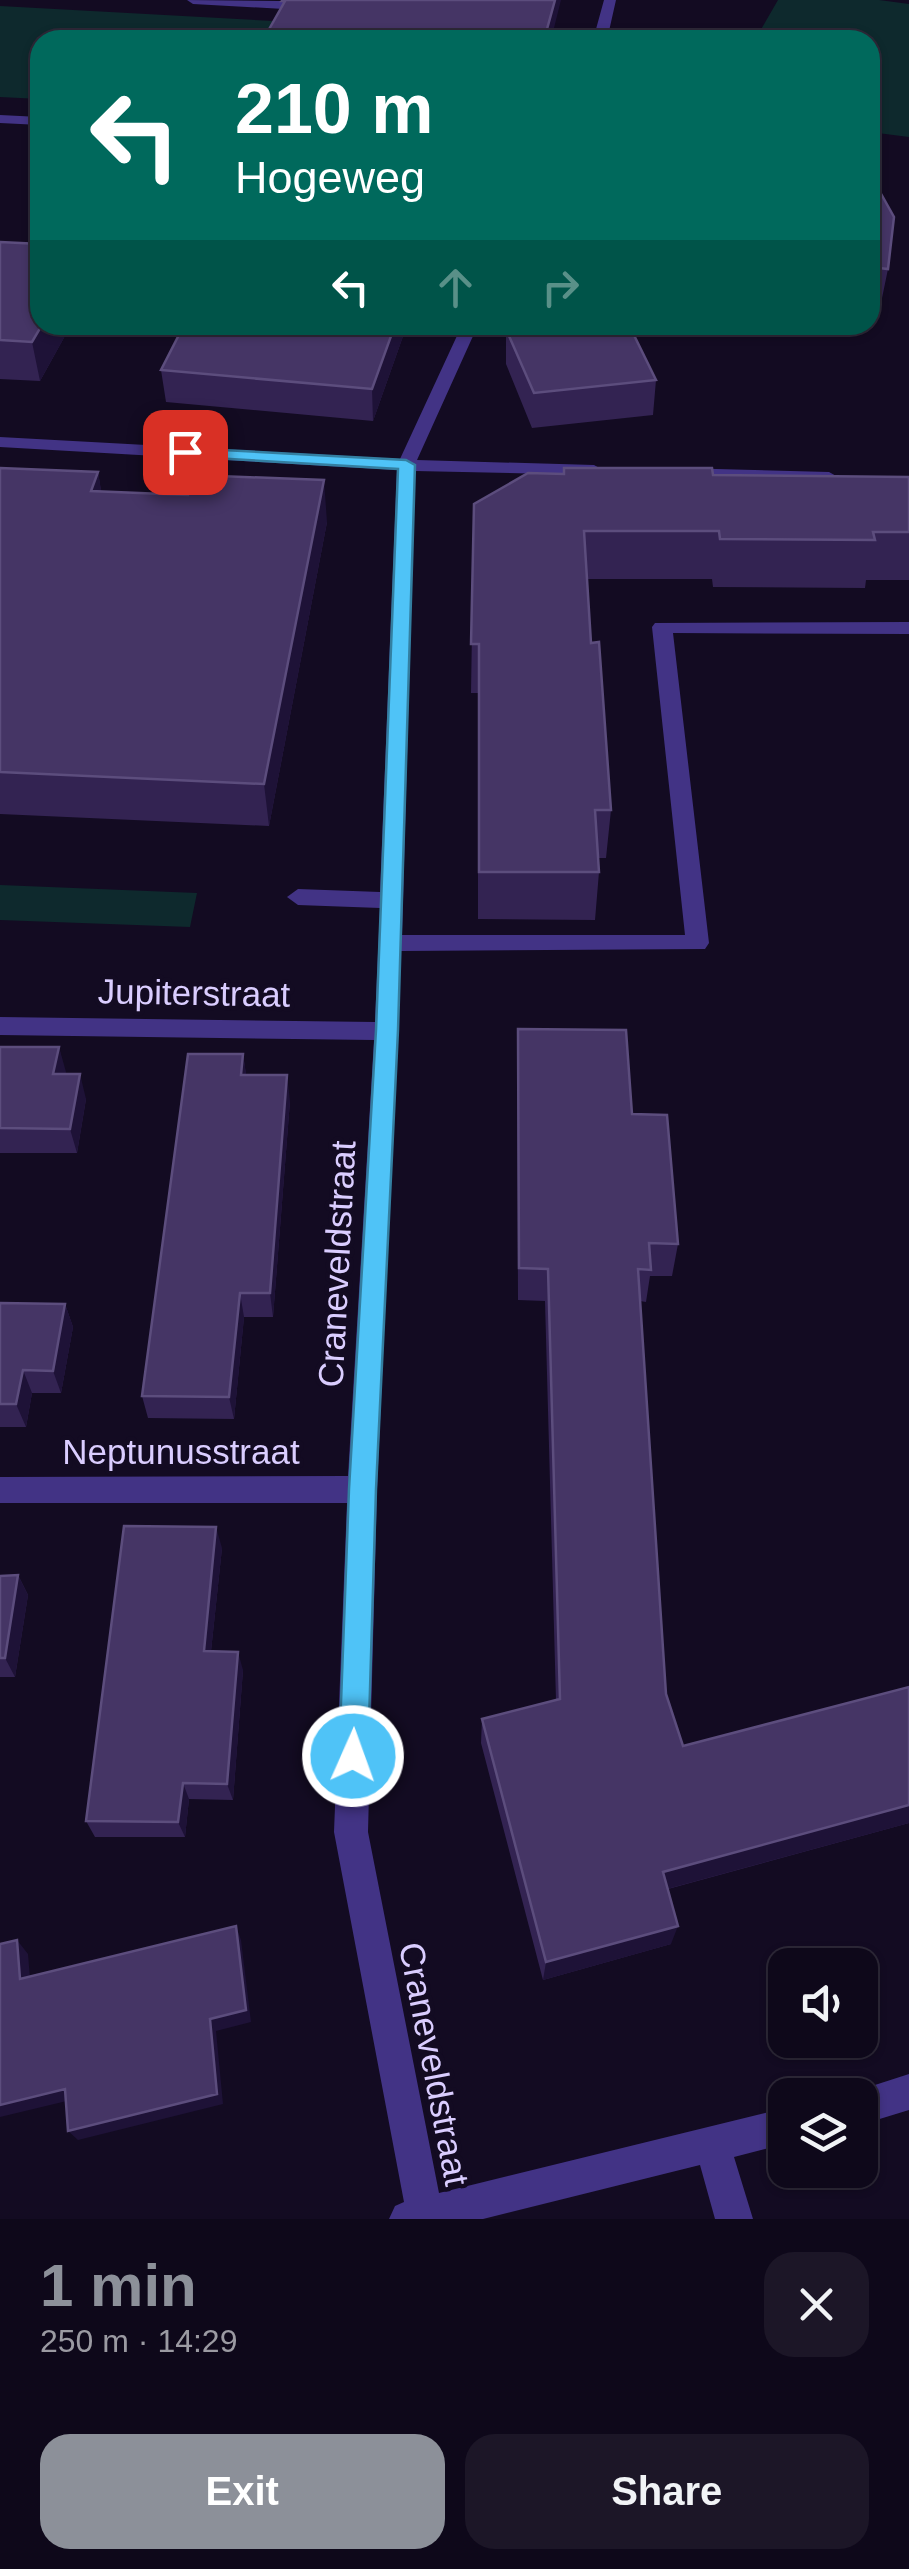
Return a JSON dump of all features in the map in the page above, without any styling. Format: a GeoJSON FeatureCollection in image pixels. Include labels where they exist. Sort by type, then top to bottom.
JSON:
{"type":"FeatureCollection","features":[{"type":"Feature","properties":{"kind":"street"},"geometry":{"type":"LineString","coordinates":[[193,0],[284,5],[286,0]]}},
{"type":"Feature","properties":{"kind":"street"},"geometry":{"type":"LineString","coordinates":[[602,30],[610,0]]}},
{"type":"Feature","properties":{"kind":"street"},"geometry":{"type":"LineString","coordinates":[[0,118],[30,120]]}},
{"type":"Feature","properties":{"kind":"street","name":"Craneveldstraat"},"geometry":{"type":"LineString","coordinates":[[416,2217],[351,1832],[362,1489],[387,1030],[406,465],[465,335]]}},
{"type":"Feature","properties":{"kind":"street"},"geometry":{"type":"LineString","coordinates":[[0,442],[406,465],[619,471]]}},
{"type":"Feature","properties":{"kind":"street"},"geometry":{"type":"LineString","coordinates":[[658,472],[851,478]]}},
{"type":"Feature","properties":{"kind":"street"},"geometry":{"type":"LineString","coordinates":[[389,943],[697,943],[662,628],[909,628]]}},
{"type":"Feature","properties":{"kind":"street"},"geometry":{"type":"LineString","coordinates":[[298,898],[392,900]]}},
{"type":"Feature","properties":{"kind":"street","name":"Jupiterstraat"},"geometry":{"type":"LineString","coordinates":[[0,1026],[387,1030]]}},
{"type":"Feature","properties":{"kind":"street","name":"Neptunusstraat"},"geometry":{"type":"LineString","coordinates":[[0,1490],[362,1489]]}},
{"type":"Feature","properties":{"kind":"street"},"geometry":{"type":"LineString","coordinates":[[878,2101],[909,2092]]}},
{"type":"Feature","properties":{"kind":"street"},"geometry":{"type":"LineString","coordinates":[[416,2217],[768,2130]]}},
{"type":"Feature","properties":{"kind":"street"},"geometry":{"type":"LineString","coordinates":[[712,2144],[734,2219]]}},
{"type":"Feature","properties":{"kind":"green space"},"geometry":{"type":"Polygon","coordinates":[[[778,0],[879,0],[909,4],[909,137],[880,133],[880,30],[761,30],[778,0]]]}},
{"type":"Feature","properties":{"kind":"green space"},"geometry":{"type":"Polygon","coordinates":[[[0,6],[273,21],[268,30],[30,30],[30,98],[0,97],[0,6]]]}},
{"type":"Feature","properties":{"kind":"green space"},"geometry":{"type":"Polygon","coordinates":[[[0,885],[197,893],[190,927],[0,920],[0,885]]]}},
{"type":"Feature","properties":{"kind":"building"},"geometry":{"type":"Polygon","coordinates":[[[555,0],[547,30],[269,30],[282,1],[555,0]]]}},
{"type":"Feature","properties":{"kind":"building"},"geometry":{"type":"Polygon","coordinates":[[[880,192],[894,217],[888,269],[880,268],[880,192]]]}},
{"type":"Feature","properties":{"kind":"building"},"geometry":{"type":"Polygon","coordinates":[[[0,242],[30,244],[30,335],[36,335],[32,342],[0,340],[0,242]]]}},
{"type":"Feature","properties":{"kind":"building"},"geometry":{"type":"Polygon","coordinates":[[[179,335],[391,335],[372,389],[161,370],[179,335]]]}},
{"type":"Feature","properties":{"kind":"building"},"geometry":{"type":"Polygon","coordinates":[[[509,335],[634,335],[656,380],[534,393],[509,335]]]}},
{"type":"Feature","properties":{"kind":"building"},"geometry":{"type":"Polygon","coordinates":[[[0,468],[98,472],[91,491],[188,495],[194,475],[324,480],[264,784],[0,772],[0,468]]]}},
{"type":"Feature","properties":{"kind":"building"},"geometry":{"type":"Polygon","coordinates":[[[564,468],[712,468],[713,475],[909,477],[909,532],[873,532],[875,540],[720,539],[719,531],[584,531],[591,643],[599,642],[611,810],[595,810],[599,872],[479,872],[479,644],[471,644],[474,504],[528,473],[564,474],[564,468]]]}},
{"type":"Feature","properties":{"kind":"building"},"geometry":{"type":"Polygon","coordinates":[[[518,1029],[626,1030],[632,1114],[667,1115],[678,1244],[649,1243],[651,1270],[638,1269],[666,1694],[683,1746],[909,1687],[909,1805],[663,1872],[678,1926],[546,1962],[482,1719],[560,1699],[548,1269],[519,1268],[518,1029]]]}},
{"type":"Feature","properties":{"kind":"building"},"geometry":{"type":"Polygon","coordinates":[[[0,1047],[59,1047],[53,1074],[80,1074],[70,1129],[0,1128],[0,1047]]]}},
{"type":"Feature","properties":{"kind":"building"},"geometry":{"type":"Polygon","coordinates":[[[188,1054],[243,1054],[241,1075],[287,1075],[270,1293],[240,1293],[229,1397],[142,1396],[188,1054]]]}},
{"type":"Feature","properties":{"kind":"building"},"geometry":{"type":"Polygon","coordinates":[[[0,1303],[65,1304],[53,1371],[23,1370],[16,1404],[0,1404],[0,1303]]]}},
{"type":"Feature","properties":{"kind":"building"},"geometry":{"type":"Polygon","coordinates":[[[124,1526],[216,1527],[204,1651],[238,1652],[227,1784],[183,1783],[178,1822],[86,1821],[124,1526]]]}},
{"type":"Feature","properties":{"kind":"building"},"geometry":{"type":"Polygon","coordinates":[[[18,1575],[5,1658],[0,1658],[0,1576],[18,1575]]]}},
{"type":"Feature","properties":{"kind":"building"},"geometry":{"type":"Polygon","coordinates":[[[236,1926],[246,2010],[210,2019],[217,2094],[68,2131],[65,2089],[0,2105],[0,1944],[17,1940],[20,1979],[236,1926]]]}},
{"type":"Feature","properties":{"kind":"route"},"geometry":{"type":"LineString","coordinates":[[185,452],[406,465],[387,1030],[362,1489],[353,1756]]}}]}
